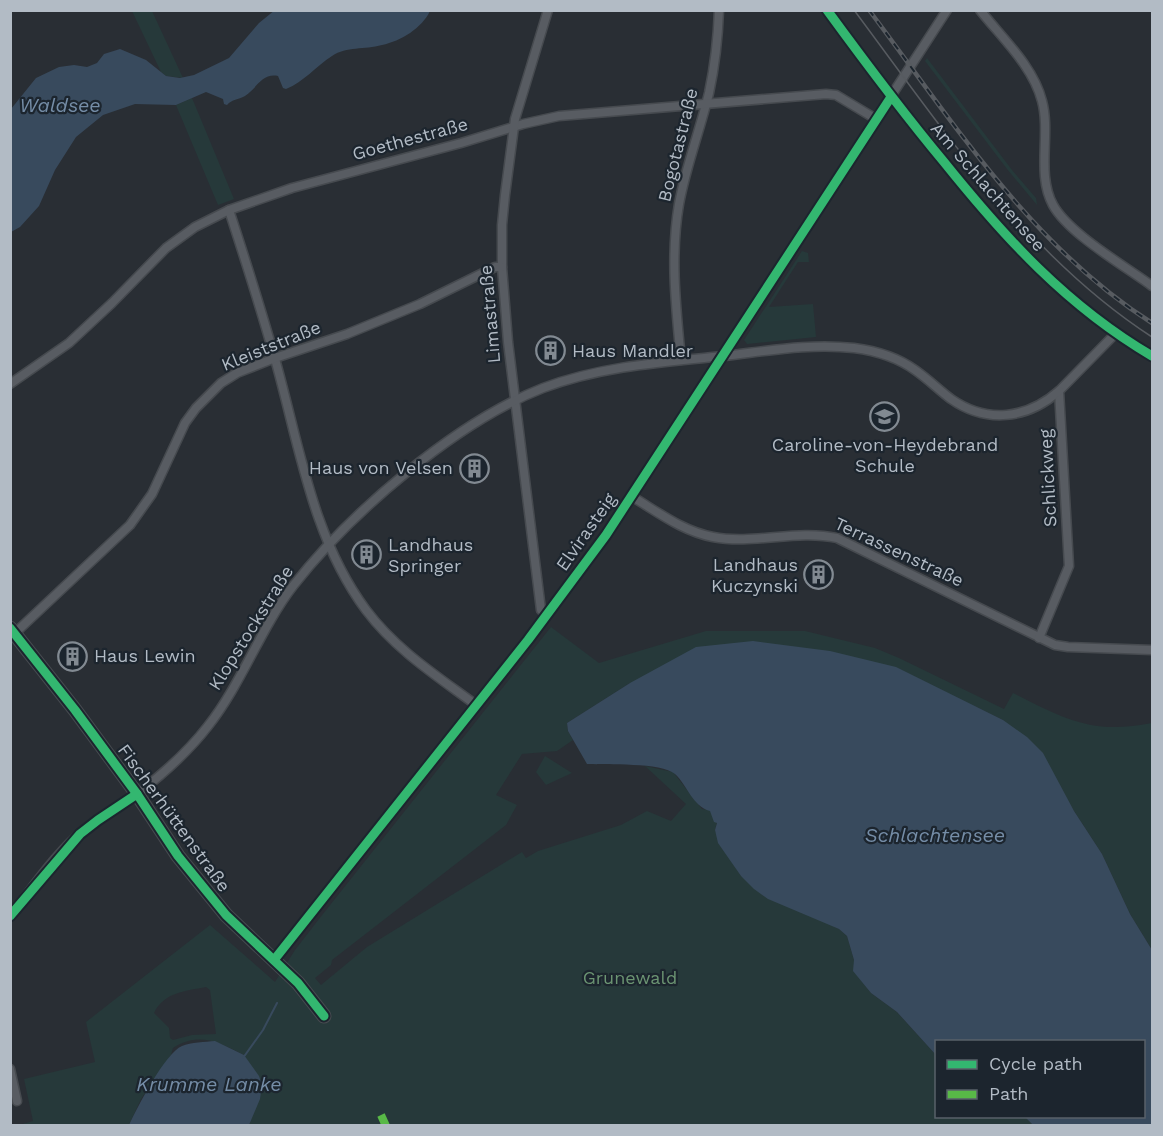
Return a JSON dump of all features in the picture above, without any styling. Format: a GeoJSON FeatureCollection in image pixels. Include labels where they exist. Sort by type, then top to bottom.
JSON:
{"type":"FeatureCollection","features":[{"type":"Feature","properties":{"kind":"street","name":"Limastraße"},"geometry":{"type":"LineString","coordinates":[[547,615],[541,610],[508,342],[502,267],[505,195],[514,127],[524,87],[549,10]]}},
{"type":"Feature","properties":{"kind":"street","name":"Bogotastraße"},"geometry":{"type":"LineString","coordinates":[[681,360],[675,280],[675,236],[684,180],[706,103],[717,49],[718,10]]}},
{"type":"Feature","properties":{"kind":"street","name":"Am Schlachtensee"},"geometry":{"type":"LineString","coordinates":[[827,10],[891,97],[1016,247],[1048,279],[1116,334],[1152,356]]}},
{"type":"Feature","properties":{"kind":"street","name":"Elvirasteig"},"geometry":{"type":"LineString","coordinates":[[274,960],[547,615],[606,535],[947,10]]}},
{"type":"Feature","properties":{"kind":"street"},"geometry":{"type":"LineString","coordinates":[[980,10],[1036,82],[1043,103],[1046,181],[1053,204],[1060,215],[1083,237],[1152,286]]}},
{"type":"Feature","properties":{"kind":"street","name":"Goethestraße"},"geometry":{"type":"LineString","coordinates":[[10,384],[69,343],[166,248],[195,227],[229,210],[292,188],[560,116],[836,94],[876,119]]}},
{"type":"Feature","properties":{"kind":"street"},"geometry":{"type":"LineString","coordinates":[[229,210],[275,358],[300,459],[330,545],[366,610],[388,635],[418,664],[476,705]]}},
{"type":"Feature","properties":{"kind":"street","name":"Kleiststraße"},"geometry":{"type":"LineString","coordinates":[[13,631],[130,525],[152,494],[185,423],[221,383],[275,358],[347,334],[420,304],[495,267],[502,267]]}},
{"type":"Feature","properties":{"kind":"street"},"geometry":{"type":"LineString","coordinates":[[1059,391],[1116,334]]}},
{"type":"Feature","properties":{"kind":"street","name":"Klopstockstraße"},"geometry":{"type":"LineString","coordinates":[[10,916],[80,834],[137,794],[178,759],[208,726],[231,693],[292,587],[330,545],[369,506],[416,465],[465,429],[516,400],[546,387],[623,368],[819,346],[874,351],[895,358],[915,370],[953,400],[971,410],[989,415],[1009,415],[1030,411],[1046,403],[1059,391]]}},
{"type":"Feature","properties":{"kind":"street","name":"Schlickweg"},"geometry":{"type":"LineString","coordinates":[[1039,638],[1069,566],[1059,391]]}},
{"type":"Feature","properties":{"kind":"street","name":"Terrassenstraße"},"geometry":{"type":"LineString","coordinates":[[631,496],[674,523],[715,538],[742,539],[820,534],[837,538],[1039,638],[1064,647],[1152,650]]}},
{"type":"Feature","properties":{"kind":"street","name":"Fischerhüttenstraße"},"geometry":{"type":"LineString","coordinates":[[13,631],[46,670],[137,794],[178,856],[226,915],[298,982],[324,1016]]}},
{"type":"Feature","properties":{"kind":"street"},"geometry":{"type":"LineString","coordinates":[[10,1069],[18,1101]]}},
{"type":"Feature","properties":{"kind":"green space"},"geometry":{"type":"Polygon","coordinates":[[[132,11],[152,11],[183,78],[166,76],[161,72],[132,11]]]}},
{"type":"Feature","properties":{"kind":"green space"},"geometry":{"type":"Polygon","coordinates":[[[927,58],[1036,198],[1037,205],[925,61],[927,58]]]}},
{"type":"Feature","properties":{"kind":"green space"},"geometry":{"type":"Polygon","coordinates":[[[192,98],[234,199],[218,205],[176,105],[192,98]]]}},
{"type":"Feature","properties":{"kind":"green space"},"geometry":{"type":"Polygon","coordinates":[[[802,251],[808,253],[809,262],[798,262],[769,307],[813,304],[816,337],[747,344],[744,340],[802,251]]]}},
{"type":"Feature","properties":{"kind":"green space","name":"Grunewald"},"geometry":{"type":"Polygon","coordinates":[[[551,627],[599,663],[706,631],[805,631],[875,648],[1004,709],[1013,693],[1064,717],[1095,726],[1131,726],[1152,723],[1152,950],[1130,914],[1102,854],[1074,811],[1003,720],[974,706],[630,683],[567,723],[573,740],[557,751],[522,754],[496,795],[517,805],[506,825],[332,960],[331,965],[315,978],[321,985],[367,947],[522,852],[526,858],[538,851],[621,825],[647,811],[671,821],[686,804],[645,766],[673,772],[702,809],[710,810],[717,823],[715,830],[722,848],[741,876],[839,929],[847,936],[854,960],[854,971],[871,993],[897,1012],[935,1054],[935,1118],[1026,1118],[1033,1125],[249,1125],[253,1113],[244,1055],[218,1043],[192,1040],[173,1048],[171,1055],[141,1099],[129,1125],[16,1126],[33,1121],[24,1079],[95,1062],[86,1022],[210,925],[275,982],[295,950],[551,627]],[[206,987],[183,991],[170,997],[158,1006],[154,1013],[169,1028],[170,1038],[173,1040],[192,1035],[216,1034],[210,990],[206,987]]]}},
{"type":"Feature","properties":{"kind":"green space"},"geometry":{"type":"Polygon","coordinates":[[[545,756],[572,773],[546,785],[536,772],[545,756]]]}},
{"type":"Feature","properties":{"kind":"water","name":"Waldsee"},"geometry":{"type":"Polygon","coordinates":[[[275,10],[430,11],[422,23],[403,37],[382,45],[338,53],[286,89],[283,88],[278,76],[272,76],[264,79],[245,96],[227,105],[224,104],[223,99],[206,92],[176,105],[135,104],[103,115],[76,137],[55,170],[39,206],[20,227],[11,232],[11,109],[36,78],[59,67],[74,65],[87,67],[97,63],[104,54],[120,49],[146,60],[166,76],[180,78],[194,75],[229,58],[259,23],[275,10]]]}},
{"type":"Feature","properties":{"kind":"water","name":"Schlachtensee"},"geometry":{"type":"Polygon","coordinates":[[[753,641],[830,651],[896,667],[1003,720],[1027,737],[1043,753],[1074,811],[1102,854],[1130,914],[1152,950],[1152,1125],[1033,1125],[1026,1118],[1145,1118],[1145,1040],[935,1040],[935,1054],[897,1012],[871,993],[853,971],[854,960],[847,936],[839,929],[768,899],[741,876],[718,843],[715,830],[717,823],[714,822],[710,811],[694,800],[675,774],[668,770],[646,766],[587,764],[568,731],[567,723],[630,683],[696,647],[753,641]]]}},
{"type":"Feature","properties":{"kind":"water","name":"Krumme Lanke"},"geometry":{"type":"Polygon","coordinates":[[[215,1041],[244,1055],[259,1076],[262,1085],[260,1099],[249,1125],[129,1125],[152,1082],[175,1051],[190,1044],[215,1041]]]}},
{"type":"Feature","properties":{"kind":"waterway"},"geometry":{"type":"LineString","coordinates":[[243,1058],[263,1030],[277,1003]]}},
{"type":"Feature","properties":{"kind":"tram line"},"geometry":{"type":"LineString","coordinates":[[854,10],[954,144],[1026,229],[1107,305],[1152,337]]}},
{"type":"Feature","properties":{"kind":"railway"},"geometry":{"type":"LineString","coordinates":[[869,10],[964,138],[1032,220],[1069,258],[1109,292],[1152,323]]}},
{"type":"Feature","properties":{"kind":"marked path"},"geometry":{"type":"LineString","coordinates":[[381,1115],[386,1126]]}},
{"type":"Feature","properties":{"kind":"cycle path"},"geometry":{"type":"LineString","coordinates":[[827,10],[914,125],[1014,244],[1065,293],[1092,315],[1152,356]]}},
{"type":"Feature","properties":{"kind":"cycle path"},"geometry":{"type":"LineString","coordinates":[[274,960],[528,640],[606,535],[891,97]]}},
{"type":"Feature","properties":{"kind":"cycle path"},"geometry":{"type":"LineString","coordinates":[[10,628],[137,794],[178,856],[226,915],[298,983],[324,1016]]}},
{"type":"Feature","properties":{"kind":"cycle path"},"geometry":{"type":"LineString","coordinates":[[10,916],[80,834],[137,794]]}},
{"type":"Feature","properties":{"kind":"place","name":"Haus Mandler"},"geometry":{"type":"Point","coordinates":[551,351]}},
{"type":"Feature","properties":{"kind":"place","name":"Caroline-von-Heydebrand Schule"},"geometry":{"type":"Point","coordinates":[885,416]}},
{"type":"Feature","properties":{"kind":"place","name":"Haus von Velsen"},"geometry":{"type":"Point","coordinates":[474,468]}},
{"type":"Feature","properties":{"kind":"place","name":"Landhaus Springer"},"geometry":{"type":"Point","coordinates":[367,555]}},
{"type":"Feature","properties":{"kind":"place","name":"Landhaus Kuczynski"},"geometry":{"type":"Point","coordinates":[819,575]}},
{"type":"Feature","properties":{"kind":"place","name":"Haus Lewin"},"geometry":{"type":"Point","coordinates":[73,656]}}]}
